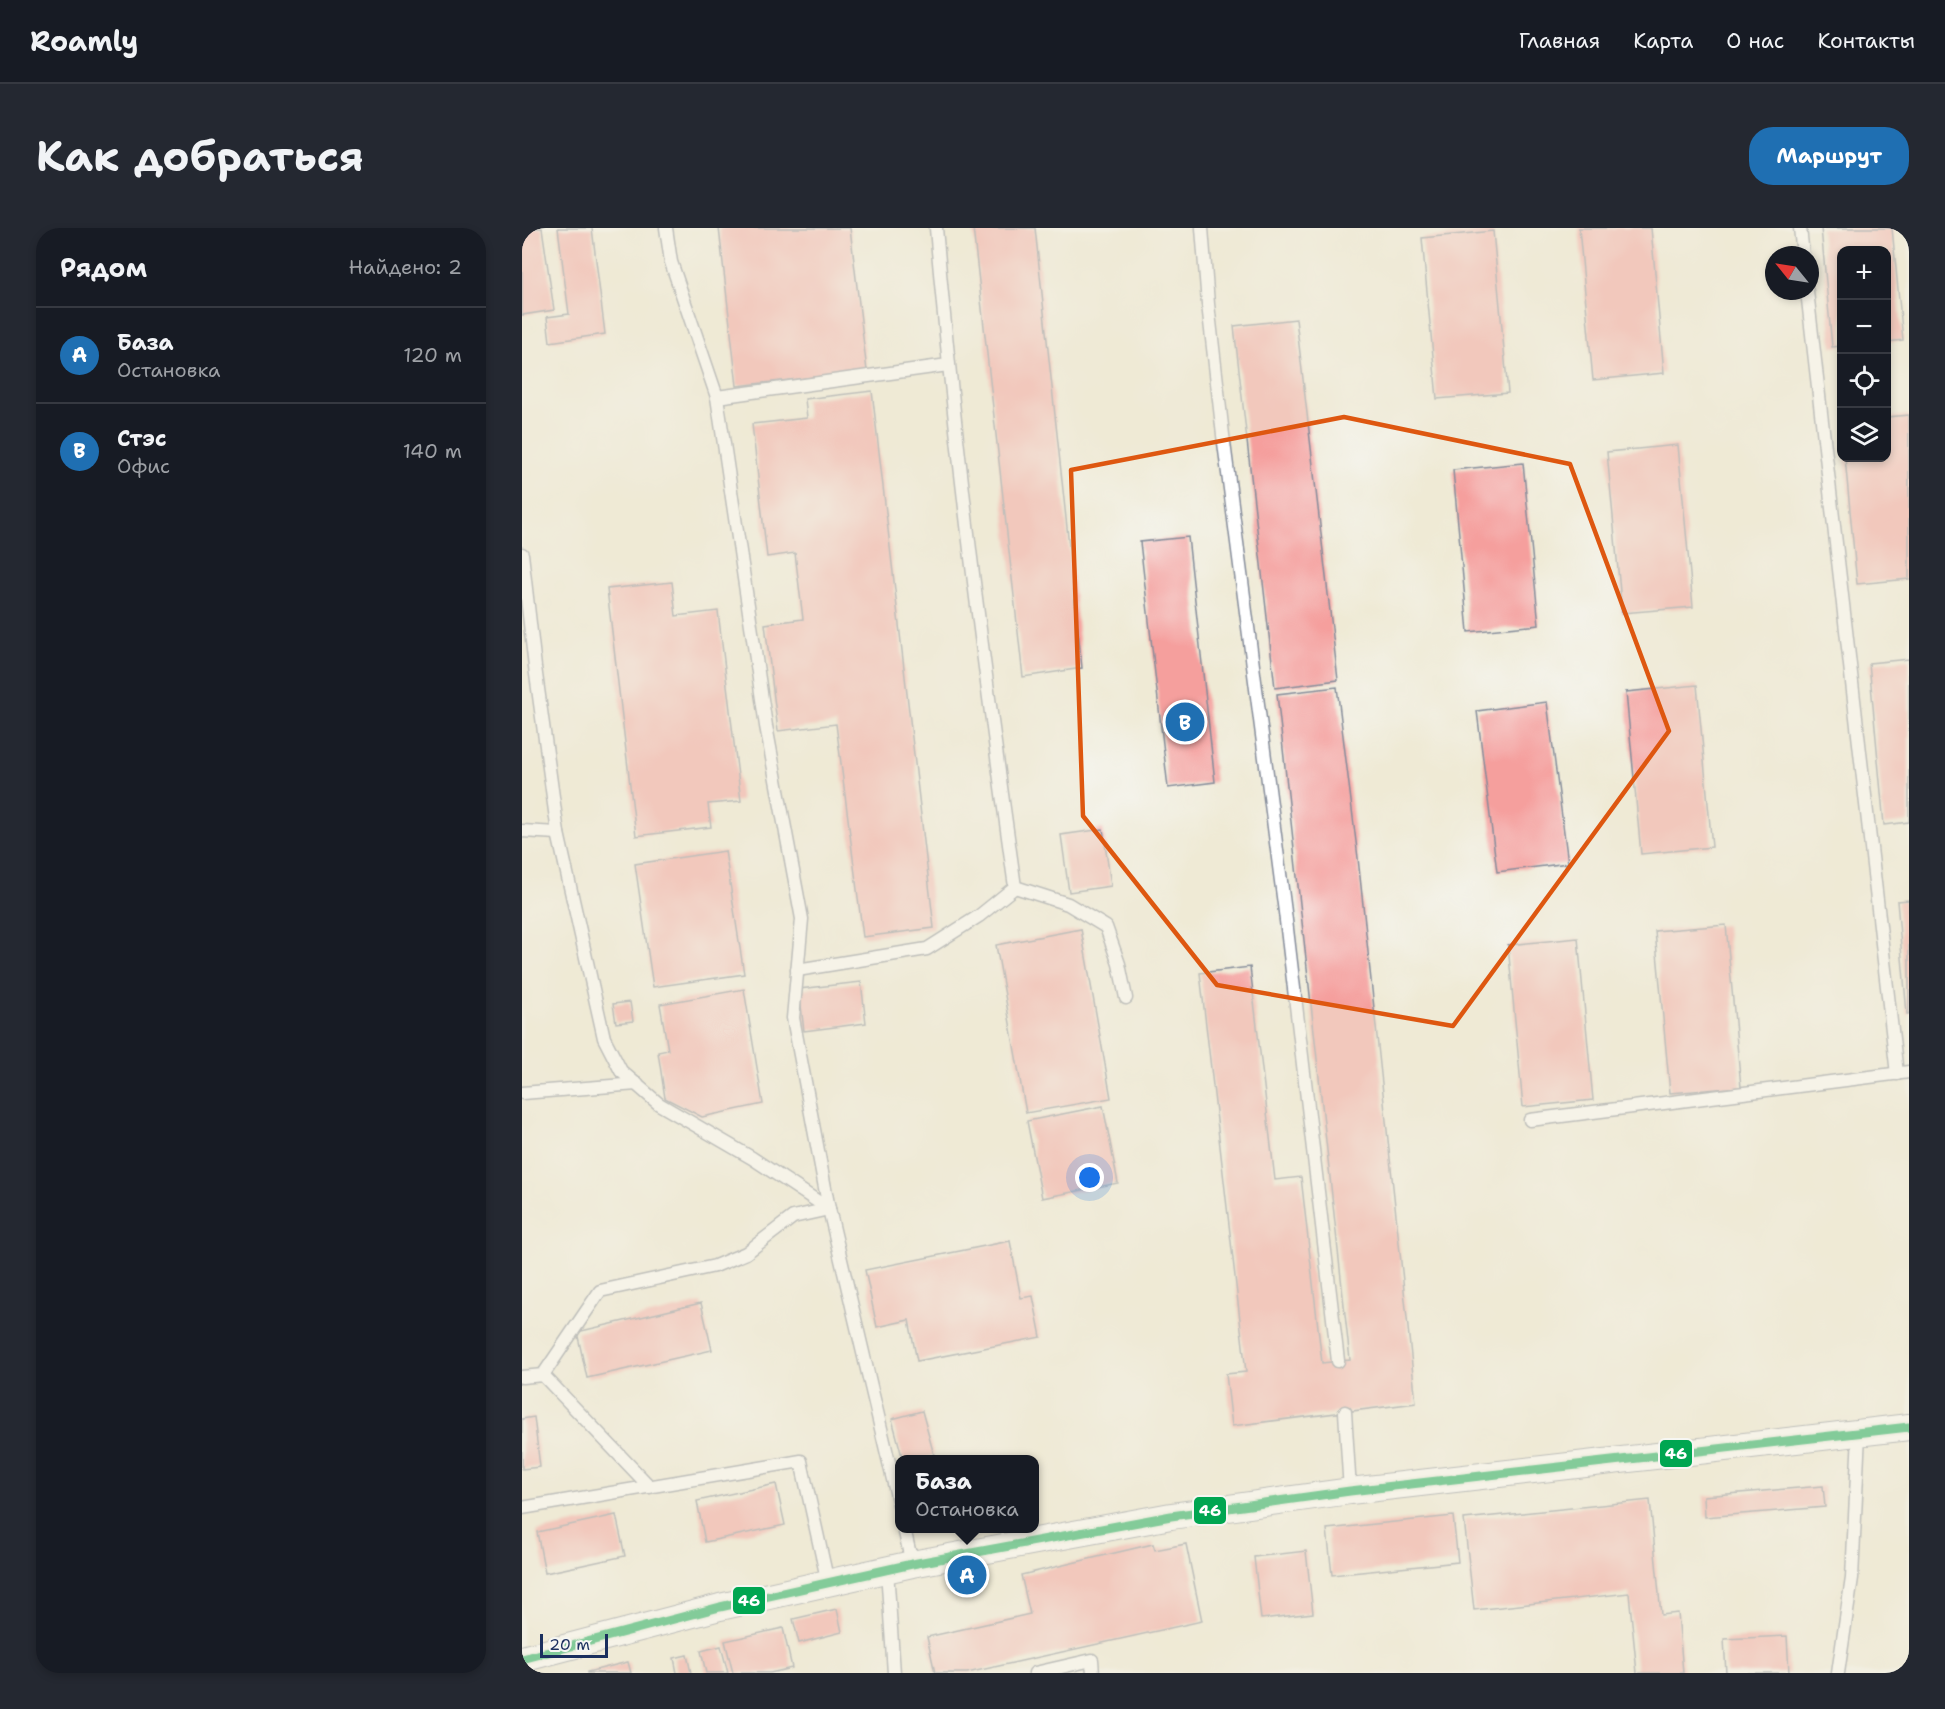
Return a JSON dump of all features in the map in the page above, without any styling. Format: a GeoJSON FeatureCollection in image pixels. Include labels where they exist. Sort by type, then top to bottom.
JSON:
{"type":"FeatureCollection","features":[{"type":"Feature","properties":{"kind":"street"},"geometry":{"type":"LineString","coordinates":[[522,1659],[720,1607],[912,1564],[1171,1516],[1350,1491],[1909,1427]]}},
{"type":"Feature","properties":{"kind":"lane"},"geometry":{"type":"LineString","coordinates":[[666,228],[671,262],[717,397],[766,726],[802,919],[793,1018],[829,1209],[895,1488]]}},
{"type":"Feature","properties":{"kind":"lane"},"geometry":{"type":"LineString","coordinates":[[936,228],[948,365],[989,703],[1015,887]]}},
{"type":"Feature","properties":{"kind":"lane"},"geometry":{"type":"LineString","coordinates":[[1203,228],[1208,304],[1223,435],[1286,924],[1338,1361]]}},
{"type":"Feature","properties":{"kind":"lane"},"geometry":{"type":"LineString","coordinates":[[1800,228],[1802,246]]}},
{"type":"Feature","properties":{"kind":"lane"},"geometry":{"type":"LineString","coordinates":[[1530,1120],[1903,1073],[1808,300]]}},
{"type":"Feature","properties":{"kind":"lane"},"geometry":{"type":"LineString","coordinates":[[717,397],[948,365]]}},
{"type":"Feature","properties":{"kind":"lane"},"geometry":{"type":"LineString","coordinates":[[522,554],[558,832],[604,1038],[621,1071],[659,1104],[752,1158],[829,1209]]}},
{"type":"Feature","properties":{"kind":"lane"},"geometry":{"type":"LineString","coordinates":[[522,831],[558,832]]}},
{"type":"Feature","properties":{"kind":"lane"},"geometry":{"type":"LineString","coordinates":[[797,970],[927,948],[979,916],[1015,887]]}},
{"type":"Feature","properties":{"kind":"lane"},"geometry":{"type":"LineString","coordinates":[[1015,887],[1068,904],[1106,927],[1119,963],[1126,998]]}},
{"type":"Feature","properties":{"kind":"lane"},"geometry":{"type":"LineString","coordinates":[[522,1093],[637,1084]]}},
{"type":"Feature","properties":{"kind":"lane"},"geometry":{"type":"LineString","coordinates":[[543,1375],[600,1290],[715,1266],[746,1253],[793,1217],[829,1209]]}},
{"type":"Feature","properties":{"kind":"lane"},"geometry":{"type":"LineString","coordinates":[[522,1377],[543,1375]]}},
{"type":"Feature","properties":{"kind":"lane"},"geometry":{"type":"LineString","coordinates":[[543,1375],[650,1487]]}},
{"type":"Feature","properties":{"kind":"lane"},"geometry":{"type":"LineString","coordinates":[[1344,1412],[1350,1491]]}},
{"type":"Feature","properties":{"kind":"lane"},"geometry":{"type":"LineString","coordinates":[[1838,1673],[1852,1578],[1859,1434]]}},
{"type":"Feature","properties":{"kind":"lane"},"geometry":{"type":"LineString","coordinates":[[522,1508],[801,1461],[828,1583]]}},
{"type":"Feature","properties":{"kind":"lane"},"geometry":{"type":"LineString","coordinates":[[905,1533],[912,1564]]}},
{"type":"Feature","properties":{"kind":"lane"},"geometry":{"type":"LineString","coordinates":[[888,1570],[894,1673]]}},
{"type":"Feature","properties":{"kind":"lane"},"geometry":{"type":"LineString","coordinates":[[1035,1673],[1092,1660],[1093,1673]]}},
{"type":"Feature","properties":{"kind":"highlighted area"},"geometry":{"type":"Polygon","coordinates":[[[1344,417],[1570,464],[1669,731],[1453,1026],[1217,985],[1083,816],[1071,470],[1344,417]]]}},
{"type":"Feature","properties":{"kind":"building"},"geometry":{"type":"Polygon","coordinates":[[[522,228],[542,228],[554,310],[522,315],[522,228]]]}},
{"type":"Feature","properties":{"kind":"building"},"geometry":{"type":"Polygon","coordinates":[[[558,228],[592,228],[605,334],[550,342],[547,317],[569,314],[558,228]]]}},
{"type":"Feature","properties":{"kind":"building"},"geometry":{"type":"Polygon","coordinates":[[[719,228],[850,228],[867,371],[737,386],[719,228]]]}},
{"type":"Feature","properties":{"kind":"building"},"geometry":{"type":"Polygon","coordinates":[[[973,228],[1035,228],[1082,668],[1023,677],[973,228]]]}},
{"type":"Feature","properties":{"kind":"building"},"geometry":{"type":"Polygon","coordinates":[[[1579,228],[1651,228],[1664,373],[1593,380],[1579,228]]]}},
{"type":"Feature","properties":{"kind":"building"},"geometry":{"type":"Polygon","coordinates":[[[1821,228],[1892,228],[1903,340],[1891,342],[1891,246],[1837,246],[1837,346],[1832,347],[1821,228]]]}},
{"type":"Feature","properties":{"kind":"building"},"geometry":{"type":"Polygon","coordinates":[[[1493,231],[1508,393],[1437,399],[1422,238],[1493,231]]]}},
{"type":"Feature","properties":{"kind":"building"},"geometry":{"type":"Polygon","coordinates":[[[1296,319],[1338,680],[1275,688],[1234,326],[1296,319]]]}},
{"type":"Feature","properties":{"kind":"building"},"geometry":{"type":"Polygon","coordinates":[[[872,391],[934,928],[863,937],[836,724],[778,731],[765,624],[803,619],[795,553],[767,557],[752,424],[807,418],[805,399],[872,391]]]}},
{"type":"Feature","properties":{"kind":"building"},"geometry":{"type":"Polygon","coordinates":[[[1909,415],[1909,579],[1857,584],[1845,462],[1891,462],[1891,417],[1909,415]]]}},
{"type":"Feature","properties":{"kind":"building"},"geometry":{"type":"Polygon","coordinates":[[[1678,445],[1693,607],[1622,613],[1607,452],[1678,445]]]}},
{"type":"Feature","properties":{"kind":"building"},"geometry":{"type":"Polygon","coordinates":[[[1523,463],[1539,625],[1468,632],[1453,470],[1523,463]]]}},
{"type":"Feature","properties":{"kind":"building"},"geometry":{"type":"Polygon","coordinates":[[[1188,537],[1215,782],[1168,788],[1140,542],[1188,537]]]}},
{"type":"Feature","properties":{"kind":"building"},"geometry":{"type":"Polygon","coordinates":[[[672,582],[676,616],[718,611],[741,801],[708,804],[711,827],[636,836],[607,589],[672,582]]]}},
{"type":"Feature","properties":{"kind":"building"},"geometry":{"type":"Polygon","coordinates":[[[1909,659],[1909,822],[1884,825],[1869,663],[1909,659]]]}},
{"type":"Feature","properties":{"kind":"building"},"geometry":{"type":"Polygon","coordinates":[[[1697,685],[1712,847],[1641,854],[1626,692],[1697,685]]]}},
{"type":"Feature","properties":{"kind":"building"},"geometry":{"type":"Polygon","coordinates":[[[1337,687],[1358,858],[1416,1403],[1232,1426],[1226,1374],[1246,1372],[1200,973],[1250,967],[1275,1180],[1301,1177],[1322,1363],[1350,1360],[1277,694],[1337,687]]]}},
{"type":"Feature","properties":{"kind":"building"},"geometry":{"type":"Polygon","coordinates":[[[1547,702],[1568,863],[1497,872],[1477,711],[1547,702]]]}},
{"type":"Feature","properties":{"kind":"building"},"geometry":{"type":"Polygon","coordinates":[[[1103,829],[1111,886],[1069,892],[1061,835],[1103,829]]]}},
{"type":"Feature","properties":{"kind":"building"},"geometry":{"type":"Polygon","coordinates":[[[725,851],[744,974],[653,987],[635,864],[725,851]]]}},
{"type":"Feature","properties":{"kind":"building"},"geometry":{"type":"Polygon","coordinates":[[[1909,900],[1909,1014],[1907,1014],[1897,901],[1909,900]]]}},
{"type":"Feature","properties":{"kind":"building"},"geometry":{"type":"Polygon","coordinates":[[[1726,925],[1741,1087],[1670,1093],[1655,931],[1726,925]]]}},
{"type":"Feature","properties":{"kind":"building"},"geometry":{"type":"Polygon","coordinates":[[[1081,929],[1111,1098],[1026,1113],[996,945],[1081,929]]]}},
{"type":"Feature","properties":{"kind":"building"},"geometry":{"type":"Polygon","coordinates":[[[1578,938],[1593,1100],[1523,1107],[1508,945],[1578,938]]]}},
{"type":"Feature","properties":{"kind":"building"},"geometry":{"type":"Polygon","coordinates":[[[861,982],[866,1023],[804,1031],[799,989],[861,982]]]}},
{"type":"Feature","properties":{"kind":"building"},"geometry":{"type":"Polygon","coordinates":[[[744,989],[763,1104],[702,1117],[665,1098],[658,1052],[668,1050],[660,1004],[744,989]]]}},
{"type":"Feature","properties":{"kind":"building"},"geometry":{"type":"Polygon","coordinates":[[[630,1002],[633,1021],[616,1023],[613,1004],[630,1002]]]}},
{"type":"Feature","properties":{"kind":"building"},"geometry":{"type":"Polygon","coordinates":[[[1103,1106],[1118,1183],[1042,1198],[1027,1121],[1103,1106]]]}},
{"type":"Feature","properties":{"kind":"building"},"geometry":{"type":"Polygon","coordinates":[[[1010,1241],[1021,1298],[1033,1296],[1041,1337],[917,1361],[909,1320],[877,1327],[865,1270],[1010,1241]]]}},
{"type":"Feature","properties":{"kind":"building"},"geometry":{"type":"Polygon","coordinates":[[[701,1303],[712,1350],[587,1378],[577,1332],[701,1303]]]}},
{"type":"Feature","properties":{"kind":"building"},"geometry":{"type":"Polygon","coordinates":[[[922,1411],[934,1455],[902,1455],[892,1419],[922,1411]]]}},
{"type":"Feature","properties":{"kind":"building"},"geometry":{"type":"Polygon","coordinates":[[[534,1417],[540,1467],[522,1469],[522,1419],[534,1417]]]}},
{"type":"Feature","properties":{"kind":"building"},"geometry":{"type":"Polygon","coordinates":[[[776,1484],[785,1525],[705,1542],[697,1501],[776,1484]]]}},
{"type":"Feature","properties":{"kind":"building"},"geometry":{"type":"Polygon","coordinates":[[[1823,1486],[1825,1507],[1705,1517],[1704,1496],[1823,1486]]]}},
{"type":"Feature","properties":{"kind":"building"},"geometry":{"type":"Polygon","coordinates":[[[1650,1500],[1661,1615],[1678,1613],[1683,1673],[1637,1673],[1629,1593],[1474,1610],[1464,1519],[1650,1500]]]}},
{"type":"Feature","properties":{"kind":"building"},"geometry":{"type":"Polygon","coordinates":[[[616,1515],[625,1556],[545,1573],[537,1532],[616,1515]]]}},
{"type":"Feature","properties":{"kind":"building"},"geometry":{"type":"Polygon","coordinates":[[[1453,1516],[1458,1562],[1332,1575],[1327,1529],[1453,1516]]]}},
{"type":"Feature","properties":{"kind":"building"},"geometry":{"type":"Polygon","coordinates":[[[1153,1544],[1155,1550],[1186,1544],[1202,1621],[967,1673],[935,1673],[927,1637],[1030,1614],[1021,1575],[1153,1544]]]}},
{"type":"Feature","properties":{"kind":"building"},"geometry":{"type":"Polygon","coordinates":[[[1306,1551],[1313,1613],[1261,1619],[1254,1557],[1306,1551]]]}},
{"type":"Feature","properties":{"kind":"building"},"geometry":{"type":"Polygon","coordinates":[[[837,1609],[842,1632],[799,1643],[793,1619],[837,1609]]]}},
{"type":"Feature","properties":{"kind":"building"},"geometry":{"type":"Polygon","coordinates":[[[783,1628],[792,1668],[770,1673],[733,1673],[725,1641],[783,1628]]]}},
{"type":"Feature","properties":{"kind":"building"},"geometry":{"type":"Polygon","coordinates":[[[1787,1636],[1789,1673],[1726,1673],[1724,1639],[1787,1636]]]}},
{"type":"Feature","properties":{"kind":"building"},"geometry":{"type":"Polygon","coordinates":[[[721,1646],[728,1673],[706,1673],[701,1651],[721,1646]]]}},
{"type":"Feature","properties":{"kind":"building"},"geometry":{"type":"Polygon","coordinates":[[[687,1655],[691,1673],[677,1673],[674,1658],[687,1655]]]}},
{"type":"Feature","properties":{"kind":"building"},"geometry":{"type":"Polygon","coordinates":[[[628,1662],[631,1673],[587,1673],[587,1672],[628,1662]]]}},
{"type":"Feature","properties":{"kind":"transit line","name":"46"},"geometry":{"type":"LineString","coordinates":[[522,1659],[720,1607],[912,1564],[1171,1516],[1350,1491],[1909,1427]]}},
{"type":"Feature","properties":{"kind":"place","name":"Стэс"},"geometry":{"type":"Point","coordinates":[1185,722]}},
{"type":"Feature","properties":{"kind":"place","name":"База"},"geometry":{"type":"Point","coordinates":[967,1575]}}]}
